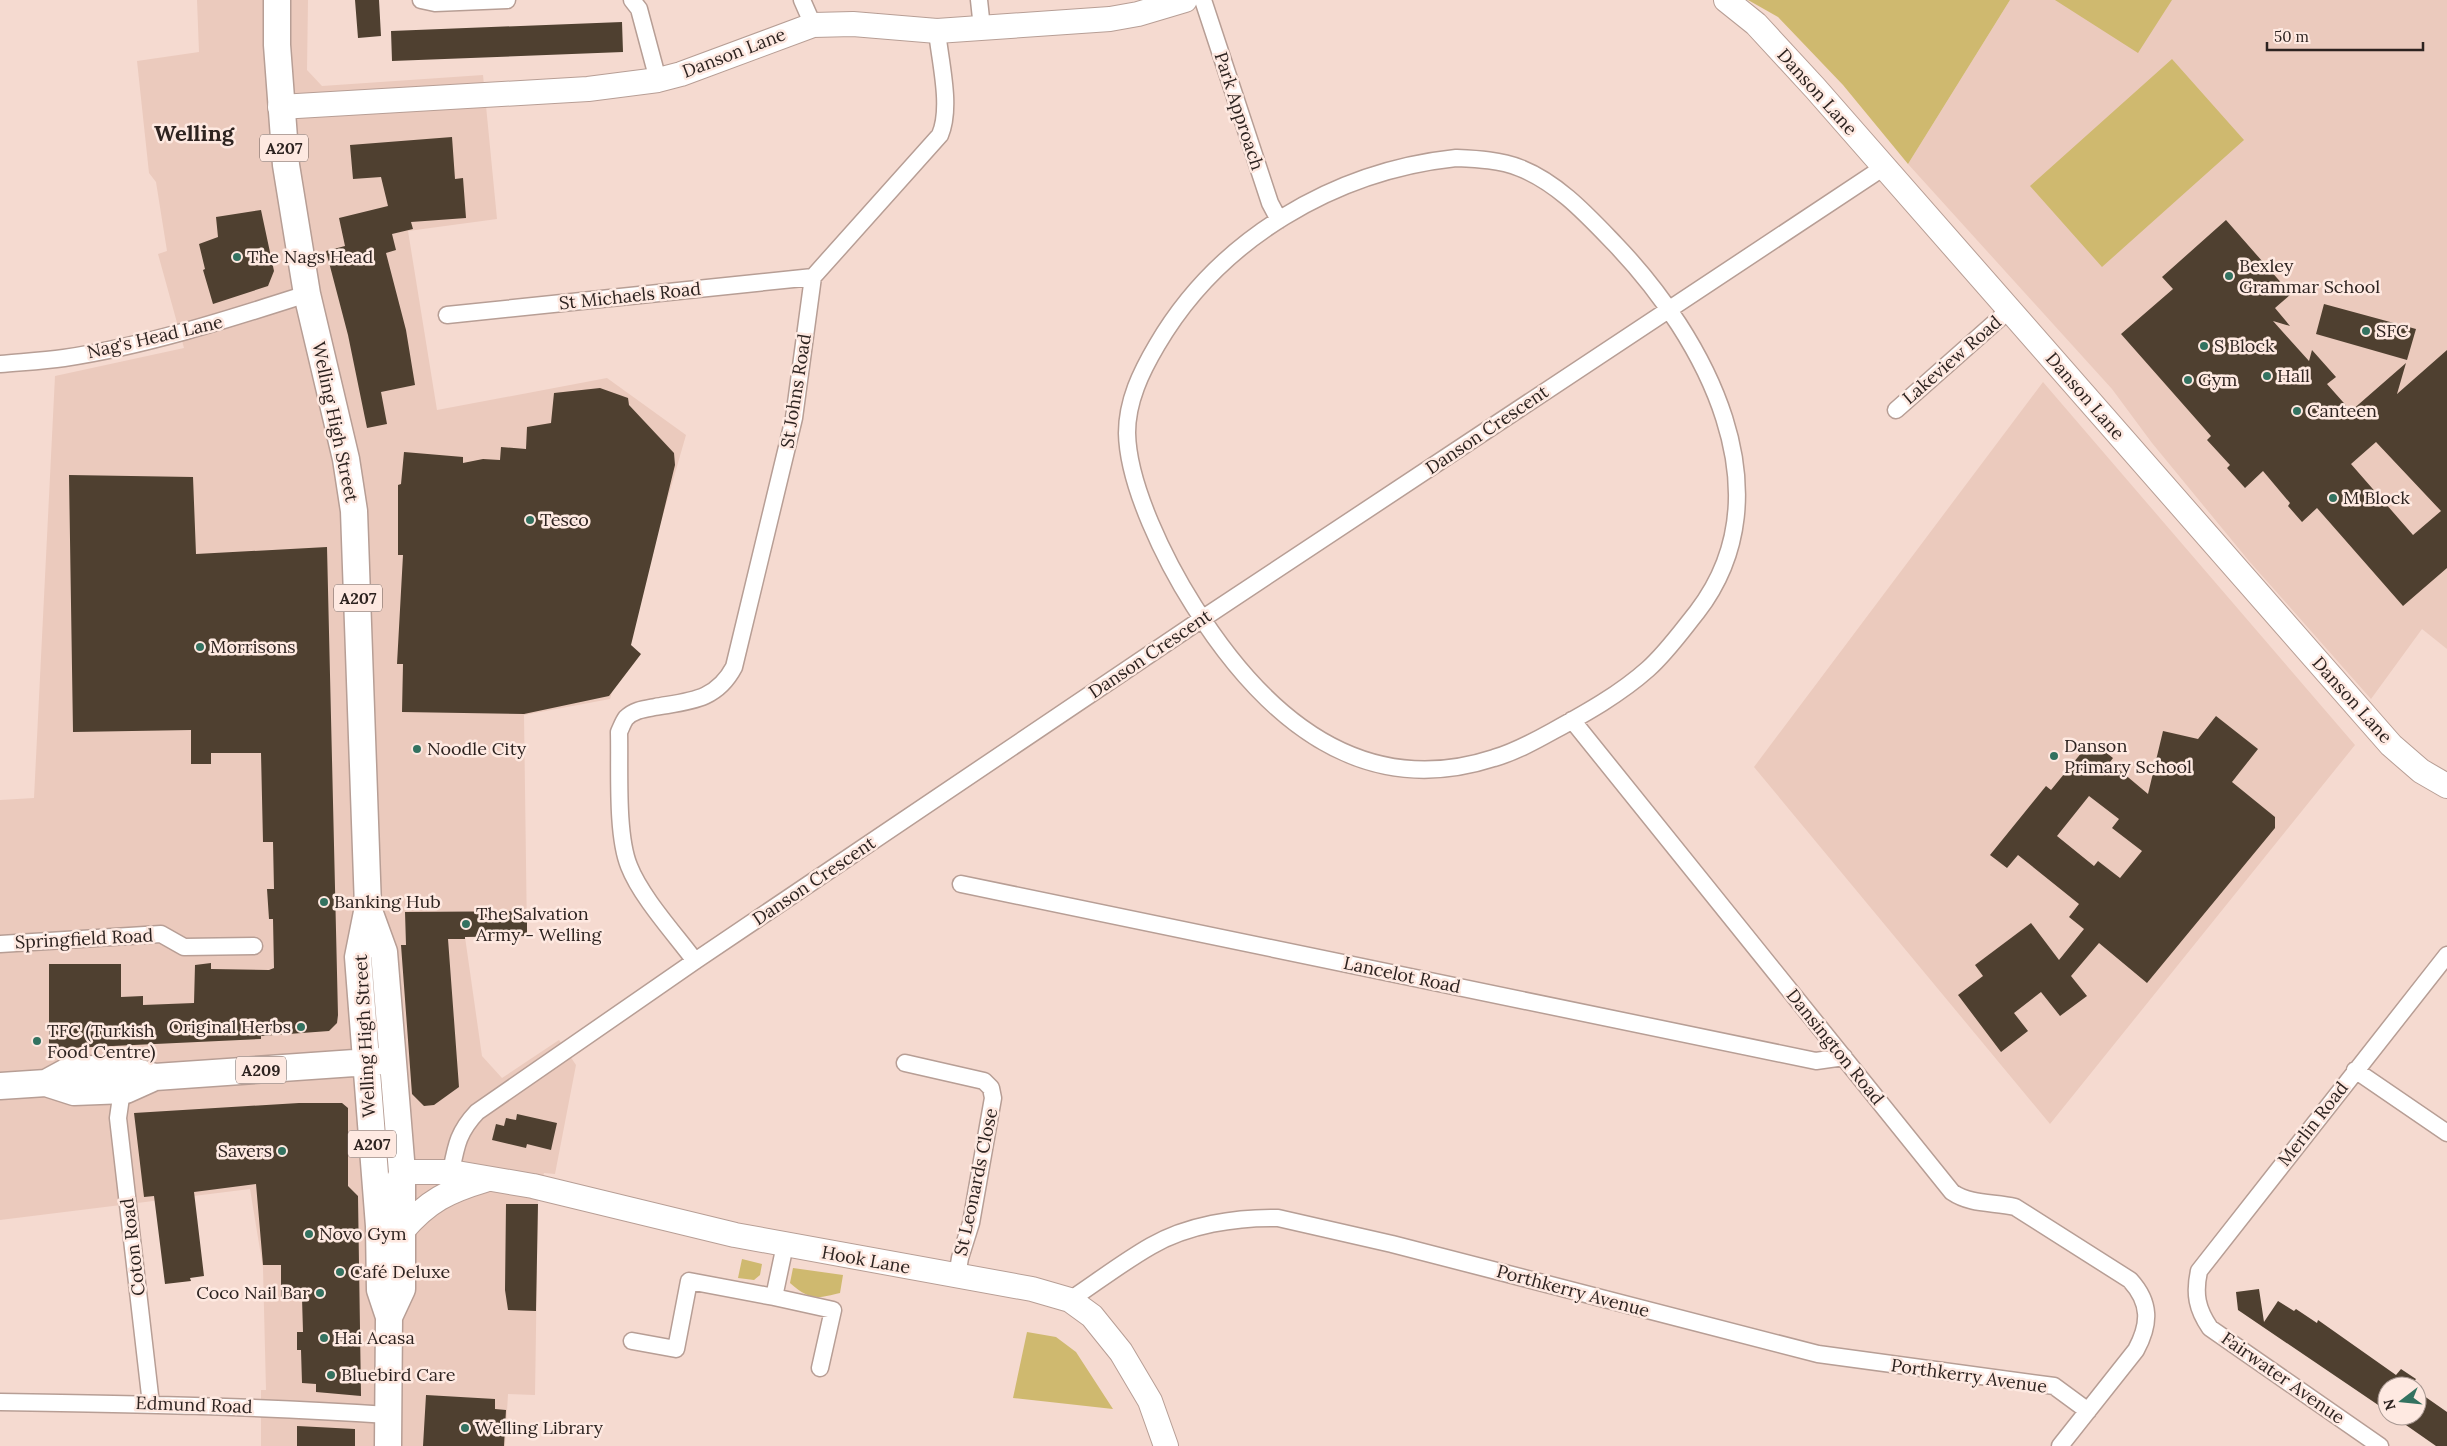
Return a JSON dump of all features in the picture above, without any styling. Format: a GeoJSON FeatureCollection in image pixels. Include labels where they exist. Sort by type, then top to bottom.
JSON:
{"type":"FeatureCollection","features":[{"type":"Feature","properties":{"kind":"main road","name":"Welling High Street"},"geometry":{"type":"LineString","coordinates":[[277,0],[280,107],[286,165],[307,294],[346,459],[354,512],[368,907],[358,957],[366,1062],[391,1228]]}},
{"type":"Feature","properties":{"kind":"main road","name":"Welling High Street"},"geometry":{"type":"LineString","coordinates":[[368,907],[384,952],[394,1060],[402,1172],[391,1228]]}},
{"type":"Feature","properties":{"kind":"main road","name":"A209"},"geometry":{"type":"LineString","coordinates":[[0,1086],[46,1083],[74,1092],[122,1090],[155,1077],[394,1060]]}},
{"type":"Feature","properties":{"kind":"main road","name":"A209"},"geometry":{"type":"LineString","coordinates":[[46,1083],[70,1070],[122,1068],[155,1077]]}},
{"type":"Feature","properties":{"kind":"main road","name":"A207"},"geometry":{"type":"LineString","coordinates":[[388,1446],[389,1317],[380,1290],[391,1228]]}},
{"type":"Feature","properties":{"kind":"street"},"geometry":{"type":"LineString","coordinates":[[421,0],[435,3],[507,0]]}},
{"type":"Feature","properties":{"kind":"street"},"geometry":{"type":"LineString","coordinates":[[632,0],[639,9],[658,80]]}},
{"type":"Feature","properties":{"kind":"street"},"geometry":{"type":"LineString","coordinates":[[802,0],[813,25]]}},
{"type":"Feature","properties":{"kind":"street"},"geometry":{"type":"LineString","coordinates":[[979,0],[982,28]]}},
{"type":"Feature","properties":{"kind":"street","name":"Danson Lane"},"geometry":{"type":"LineString","coordinates":[[280,107],[588,89],[658,80],[681,74],[813,25],[853,24],[937,31],[982,28],[1110,19],[1138,14],[1185,0]]}},
{"type":"Feature","properties":{"kind":"street","name":"Park Approach"},"geometry":{"type":"LineString","coordinates":[[1203,0],[1270,203],[1280,220]]}},
{"type":"Feature","properties":{"kind":"street","name":"Danson Lane"},"geometry":{"type":"LineString","coordinates":[[1726,0],[1756,24],[1884,167],[2391,745],[2421,771],[2447,786]]}},
{"type":"Feature","properties":{"kind":"street"},"geometry":{"type":"LineString","coordinates":[[813,276],[940,135],[946,123],[946,109],[937,31]]}},
{"type":"Feature","properties":{"kind":"street"},"geometry":{"type":"LineString","coordinates":[[1456,158],[1485,160],[1519,167],[1551,185],[1582,210],[1627,256],[1669,309],[1695,349],[1717,395],[1732,442],[1738,496],[1733,540],[1722,572],[1703,604],[1674,641],[1647,670],[1614,694],[1533,742],[1495,758],[1461,766],[1428,770],[1395,769],[1330,746],[1295,725],[1264,696],[1230,658],[1202,619],[1176,575],[1157,536],[1138,489],[1127,435],[1129,408],[1143,368],[1184,303],[1210,274],[1241,247],[1280,220],[1330,192],[1396,168],[1456,158]]}},
{"type":"Feature","properties":{"kind":"street","name":"Danson Crescent"},"geometry":{"type":"LineString","coordinates":[[451,1172],[456,1144],[463,1127],[477,1112],[695,961],[1202,619],[1884,167]]}},
{"type":"Feature","properties":{"kind":"street","name":"St Michaels Road"},"geometry":{"type":"LineString","coordinates":[[447,315],[813,276]]}},
{"type":"Feature","properties":{"kind":"street","name":"St Johns Road"},"geometry":{"type":"LineString","coordinates":[[695,961],[637,884],[628,866],[623,844],[619,732],[625,719],[636,711],[702,698],[714,692],[727,681],[734,667],[794,418],[813,276]]}},
{"type":"Feature","properties":{"kind":"street","name":"Nag's Head Lane"},"geometry":{"type":"LineString","coordinates":[[0,364],[65,358],[194,329],[307,294]]}},
{"type":"Feature","properties":{"kind":"street","name":"Lakeview Road"},"geometry":{"type":"LineString","coordinates":[[1896,410],[2009,310]]}},
{"type":"Feature","properties":{"kind":"street","name":"Dansington Road"},"geometry":{"type":"LineString","coordinates":[[1572,720],[1952,1192],[1963,1200],[1993,1202],[2015,1207],[2130,1280],[2140,1291],[2146,1306],[2144,1336],[2136,1350],[2088,1411]]}},
{"type":"Feature","properties":{"kind":"street","name":"Lancelot Road"},"geometry":{"type":"LineString","coordinates":[[961,884],[1816,1061],[1844,1057]]}},
{"type":"Feature","properties":{"kind":"street","name":"Springfield Road"},"geometry":{"type":"LineString","coordinates":[[0,944],[161,934],[184,947],[254,946]]}},
{"type":"Feature","properties":{"kind":"street","name":"Merlin Road"},"geometry":{"type":"LineString","coordinates":[[2197,1301],[2196,1287],[2199,1271],[2447,955]]}},
{"type":"Feature","properties":{"kind":"street","name":"St Leonards Close"},"geometry":{"type":"LineString","coordinates":[[905,1063],[984,1081],[991,1088],[992,1107],[970,1223],[957,1276]]}},
{"type":"Feature","properties":{"kind":"street"},"geometry":{"type":"LineString","coordinates":[[2356,1070],[2447,1134]]}},
{"type":"Feature","properties":{"kind":"street","name":"Coton Road"},"geometry":{"type":"LineString","coordinates":[[122,1090],[118,1118],[151,1404]]}},
{"type":"Feature","properties":{"kind":"street","name":"Hook Lane"},"geometry":{"type":"LineString","coordinates":[[402,1172],[451,1172],[533,1186],[735,1235],[1032,1290],[1070,1300],[1092,1316],[1121,1352],[1150,1401],[1166,1446]]}},
{"type":"Feature","properties":{"kind":"street","name":"Hook Lane"},"geometry":{"type":"LineString","coordinates":[[391,1228],[416,1215],[440,1196],[489,1179]]}},
{"type":"Feature","properties":{"kind":"street","name":"Porthkerry Avenue"},"geometry":{"type":"LineString","coordinates":[[1070,1300],[1151,1246],[1177,1234],[1205,1226],[1278,1218],[1401,1246],[1818,1354],[2054,1386],[2088,1411]]}},
{"type":"Feature","properties":{"kind":"street"},"geometry":{"type":"LineString","coordinates":[[774,1297],[785,1245]]}},
{"type":"Feature","properties":{"kind":"street"},"geometry":{"type":"LineString","coordinates":[[632,1341],[676,1349],[689,1281],[832,1310],[820,1368]]}},
{"type":"Feature","properties":{"kind":"street","name":"Fairwater Avenue"},"geometry":{"type":"LineString","coordinates":[[2197,1301],[2202,1315],[2210,1328],[2380,1446]]}},
{"type":"Feature","properties":{"kind":"street","name":"Edmund Road"},"geometry":{"type":"LineString","coordinates":[[0,1402],[273,1408],[388,1416]]}},
{"type":"Feature","properties":{"kind":"street"},"geometry":{"type":"LineString","coordinates":[[2060,1446],[2088,1411]]}},
{"type":"Feature","properties":{"kind":"shaded area"},"geometry":{"type":"Polygon","coordinates":[[[197,0],[308,0],[307,70],[322,86],[483,75],[497,219],[408,231],[437,410],[607,378],[686,435],[610,699],[524,715],[527,936],[465,937],[482,1056],[502,1078],[559,1040],[576,1065],[555,1174],[544,1173],[538,1197],[535,1395],[508,1394],[505,1446],[261,1446],[261,1390],[266,1390],[263,1268],[250,1189],[0,1220],[0,800],[34,798],[55,376],[184,348],[158,254],[167,251],[156,182],[149,173],[137,61],[199,52],[197,0]]]}},
{"type":"Feature","properties":{"kind":"shaded area"},"geometry":{"type":"Polygon","coordinates":[[[1748,0],[2010,0],[1908,164],[1843,85],[1778,17],[1748,0]]]}},
{"type":"Feature","properties":{"kind":"shaded area","name":"Bexley Grammar School"},"geometry":{"type":"Polygon","coordinates":[[[2010,0],[2447,0],[2447,649],[2422,629],[2371,699],[2249,561],[2152,443],[2112,389],[1908,164],[2010,0]]]}},
{"type":"Feature","properties":{"kind":"shaded area"},"geometry":{"type":"Polygon","coordinates":[[[2055,0],[2172,0],[2138,53],[2055,0]]]}},
{"type":"Feature","properties":{"kind":"shaded area"},"geometry":{"type":"Polygon","coordinates":[[[2172,59],[2244,140],[2102,267],[2030,186],[2172,59]]]}},
{"type":"Feature","properties":{"kind":"shaded area","name":"Danson Primary School"},"geometry":{"type":"Polygon","coordinates":[[[2043,382],[2355,745],[2050,1124],[1754,767],[2043,382]]]}},
{"type":"Feature","properties":{"kind":"shaded area"},"geometry":{"type":"Polygon","coordinates":[[[742,1259],[762,1264],[760,1275],[754,1280],[738,1278],[742,1259]]]}},
{"type":"Feature","properties":{"kind":"shaded area"},"geometry":{"type":"Polygon","coordinates":[[[793,1268],[843,1275],[840,1293],[814,1297],[803,1293],[790,1283],[793,1268]]]}},
{"type":"Feature","properties":{"kind":"shaded area"},"geometry":{"type":"Polygon","coordinates":[[[1027,1332],[1056,1337],[1076,1352],[1113,1409],[1013,1398],[1027,1332]]]}},
{"type":"Feature","properties":{"kind":"building"},"geometry":{"type":"Polygon","coordinates":[[[355,0],[379,0],[381,36],[358,38],[355,0]]]}},
{"type":"Feature","properties":{"kind":"building"},"geometry":{"type":"Polygon","coordinates":[[[622,22],[623,52],[392,61],[391,31],[622,22]]]}},
{"type":"Feature","properties":{"kind":"building"},"geometry":{"type":"Polygon","coordinates":[[[452,137],[455,179],[463,178],[466,218],[411,222],[413,229],[392,234],[396,250],[386,253],[406,330],[415,385],[381,392],[387,424],[367,428],[348,335],[326,251],[345,246],[339,218],[388,206],[381,177],[353,179],[350,145],[452,137]]]}},
{"type":"Feature","properties":{"kind":"building","name":"The Nags Head"},"geometry":{"type":"Polygon","coordinates":[[[261,210],[274,271],[268,286],[213,304],[203,270],[205,269],[199,244],[218,237],[216,217],[261,210]]]}},
{"type":"Feature","properties":{"kind":"building"},"geometry":{"type":"Polygon","coordinates":[[[2226,220],[2291,294],[2275,308],[2290,326],[2273,321],[2309,361],[2312,350],[2336,377],[2327,384],[2351,411],[2406,363],[2397,394],[2447,350],[2447,568],[2403,606],[2317,508],[2302,522],[2288,506],[2290,503],[2263,471],[2245,488],[2227,468],[2230,465],[2207,440],[2211,436],[2121,334],[2173,289],[2162,277],[2226,220]],[[2376,442],[2351,464],[2413,535],[2441,511],[2376,442]]]}},
{"type":"Feature","properties":{"kind":"building","name":"SFC"},"geometry":{"type":"Polygon","coordinates":[[[2324,304],[2416,329],[2407,360],[2316,334],[2324,304]]]}},
{"type":"Feature","properties":{"kind":"building","name":"Tesco"},"geometry":{"type":"Polygon","coordinates":[[[600,388],[628,398],[629,405],[674,453],[675,465],[631,645],[641,654],[609,696],[524,714],[402,712],[403,664],[397,664],[403,555],[398,555],[398,485],[401,484],[404,452],[463,457],[463,463],[483,459],[500,460],[501,447],[526,449],[527,427],[551,423],[554,393],[600,388]]]}},
{"type":"Feature","properties":{"kind":"building","name":"Morrisons"},"geometry":{"type":"Polygon","coordinates":[[[69,475],[193,477],[196,554],[327,547],[338,1015],[337,1023],[329,1031],[261,1036],[261,1039],[49,1049],[49,964],[121,964],[121,997],[143,996],[143,1005],[194,1003],[195,965],[211,963],[211,969],[269,970],[274,968],[273,919],[269,919],[267,889],[274,889],[273,842],[263,842],[261,753],[211,753],[211,764],[191,764],[191,730],[73,732],[69,475]]]}},
{"type":"Feature","properties":{"kind":"building"},"geometry":{"type":"Polygon","coordinates":[[[2216,716],[2258,749],[2232,782],[2275,817],[2275,828],[2147,983],[2099,943],[2071,976],[2087,996],[2060,1016],[2041,992],[2014,1013],[2028,1031],[2001,1052],[1958,995],[1983,976],[1975,965],[2031,923],[2059,960],[2084,929],[2069,917],[2079,904],[2018,855],[2007,868],[1990,855],[2046,786],[2051,790],[2091,741],[2113,758],[2110,762],[2148,794],[2163,731],[2198,739],[2216,716]],[[2089,796],[2057,836],[2094,866],[2098,861],[2120,878],[2142,851],[2112,828],[2119,819],[2089,796]]]}},
{"type":"Feature","properties":{"kind":"building"},"geometry":{"type":"Polygon","coordinates":[[[527,911],[527,936],[448,939],[459,1087],[434,1105],[424,1106],[412,1094],[401,945],[406,945],[405,912],[527,911]]]}},
{"type":"Feature","properties":{"kind":"building"},"geometry":{"type":"Polygon","coordinates":[[[299,1103],[342,1103],[348,1108],[348,1186],[358,1196],[361,1396],[316,1392],[316,1384],[302,1383],[301,1350],[297,1350],[297,1332],[303,1332],[302,1298],[281,1299],[281,1265],[263,1265],[256,1184],[194,1192],[204,1276],[190,1278],[191,1281],[165,1284],[154,1196],[144,1197],[134,1113],[299,1103]]]}},
{"type":"Feature","properties":{"kind":"building"},"geometry":{"type":"Polygon","coordinates":[[[517,1114],[557,1123],[551,1150],[527,1144],[526,1148],[492,1140],[496,1124],[504,1126],[506,1118],[516,1120],[517,1114]]]}},
{"type":"Feature","properties":{"kind":"building"},"geometry":{"type":"Polygon","coordinates":[[[506,1204],[538,1204],[536,1311],[508,1310],[505,1290],[506,1204]]]}},
{"type":"Feature","properties":{"kind":"building"},"geometry":{"type":"Polygon","coordinates":[[[2259,1289],[2264,1322],[2278,1301],[2294,1311],[2296,1309],[2317,1323],[2318,1320],[2396,1375],[2401,1369],[2412,1376],[2377,1376],[2377,1404],[2238,1310],[2236,1292],[2259,1289]]]}},
{"type":"Feature","properties":{"kind":"building","name":"Welling Library"},"geometry":{"type":"Polygon","coordinates":[[[426,1395],[495,1399],[495,1409],[506,1410],[504,1446],[423,1446],[426,1395]]]}},
{"type":"Feature","properties":{"kind":"building"},"geometry":{"type":"Polygon","coordinates":[[[2427,1398],[2447,1412],[2447,1446],[2436,1446],[2407,1426],[2427,1426],[2427,1398]]]}},
{"type":"Feature","properties":{"kind":"building"},"geometry":{"type":"Polygon","coordinates":[[[297,1426],[355,1429],[355,1446],[297,1446],[297,1426]]]}},
{"type":"Feature","properties":{"kind":"place","name":"The Nags Head"},"geometry":{"type":"Point","coordinates":[237,257]}},
{"type":"Feature","properties":{"kind":"place","name":"Bexley Grammar School"},"geometry":{"type":"Point","coordinates":[2229,276]}},
{"type":"Feature","properties":{"kind":"place","name":"SFC"},"geometry":{"type":"Point","coordinates":[2366,331]}},
{"type":"Feature","properties":{"kind":"place","name":"S Block"},"geometry":{"type":"Point","coordinates":[2204,346]}},
{"type":"Feature","properties":{"kind":"place","name":"Hall"},"geometry":{"type":"Point","coordinates":[2267,376]}},
{"type":"Feature","properties":{"kind":"place","name":"Gym"},"geometry":{"type":"Point","coordinates":[2188,380]}},
{"type":"Feature","properties":{"kind":"place","name":"Canteen"},"geometry":{"type":"Point","coordinates":[2297,411]}},
{"type":"Feature","properties":{"kind":"place","name":"M Block"},"geometry":{"type":"Point","coordinates":[2333,498]}},
{"type":"Feature","properties":{"kind":"place","name":"Tesco"},"geometry":{"type":"Point","coordinates":[530,520]}},
{"type":"Feature","properties":{"kind":"place","name":"Morrisons"},"geometry":{"type":"Point","coordinates":[200,647]}},
{"type":"Feature","properties":{"kind":"place","name":"Noodle City"},"geometry":{"type":"Point","coordinates":[417,749]}},
{"type":"Feature","properties":{"kind":"place","name":"Danson Primary School"},"geometry":{"type":"Point","coordinates":[2054,756]}},
{"type":"Feature","properties":{"kind":"place","name":"Banking Hub"},"geometry":{"type":"Point","coordinates":[324,902]}},
{"type":"Feature","properties":{"kind":"place","name":"The Salvation Army - Welling"},"geometry":{"type":"Point","coordinates":[466,924]}},
{"type":"Feature","properties":{"kind":"place","name":"Original Herbs"},"geometry":{"type":"Point","coordinates":[301,1027]}},
{"type":"Feature","properties":{"kind":"place","name":"TFC (Turkish Food Centre)"},"geometry":{"type":"Point","coordinates":[37,1041]}},
{"type":"Feature","properties":{"kind":"place","name":"Savers"},"geometry":{"type":"Point","coordinates":[282,1151]}},
{"type":"Feature","properties":{"kind":"place","name":"Novo Gym"},"geometry":{"type":"Point","coordinates":[309,1234]}},
{"type":"Feature","properties":{"kind":"place","name":"Café Deluxe"},"geometry":{"type":"Point","coordinates":[340,1272]}},
{"type":"Feature","properties":{"kind":"place","name":"Coco Nail Bar"},"geometry":{"type":"Point","coordinates":[320,1293]}},
{"type":"Feature","properties":{"kind":"place","name":"Hai Acasa"},"geometry":{"type":"Point","coordinates":[324,1338]}},
{"type":"Feature","properties":{"kind":"place","name":"Bluebird Care"},"geometry":{"type":"Point","coordinates":[331,1375]}},
{"type":"Feature","properties":{"kind":"place","name":"Welling Library"},"geometry":{"type":"Point","coordinates":[465,1428]}},
{"type":"Feature","properties":{"kind":"district","name":"Welling"},"geometry":{"type":"Point","coordinates":[194,133]}}]}
